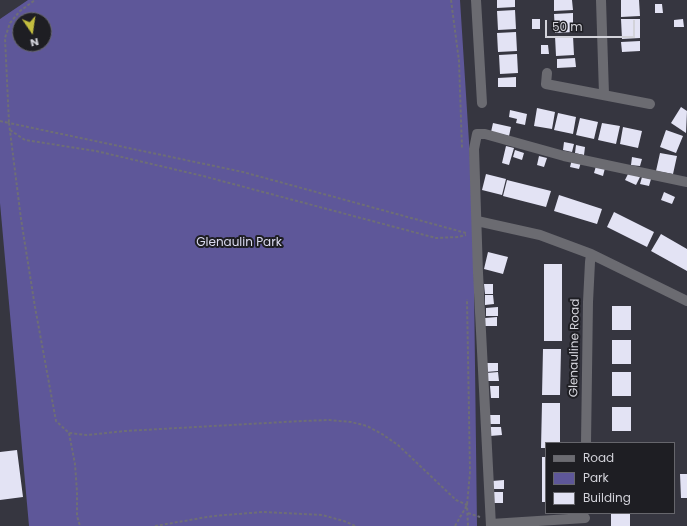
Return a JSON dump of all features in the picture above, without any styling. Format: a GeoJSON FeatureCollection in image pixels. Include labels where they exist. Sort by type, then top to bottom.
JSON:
{"type":"FeatureCollection","features":[{"type":"Feature","properties":{"kind":"street"},"geometry":{"type":"LineString","coordinates":[[476,0],[482,103]]}},
{"type":"Feature","properties":{"kind":"street"},"geometry":{"type":"LineString","coordinates":[[601,0],[604,94]]}},
{"type":"Feature","properties":{"kind":"street"},"geometry":{"type":"LineString","coordinates":[[547,74],[546,84],[650,104]]}},
{"type":"Feature","properties":{"kind":"street"},"geometry":{"type":"LineString","coordinates":[[585,519],[491,525],[477,234],[474,150],[477,134],[485,134],[564,156],[687,182]]}},
{"type":"Feature","properties":{"kind":"street"},"geometry":{"type":"LineString","coordinates":[[477,221],[540,236],[591,254],[686,299]]}},
{"type":"Feature","properties":{"kind":"street","name":"Glenauline Road"},"geometry":{"type":"LineString","coordinates":[[586,442],[588,302],[591,254]]}},
{"type":"Feature","properties":{"kind":"path"},"geometry":{"type":"LineString","coordinates":[[35,0],[20,11],[10,23],[5,38],[9,122],[35,307],[56,421],[68,433],[75,464],[77,516],[80,526]]}},
{"type":"Feature","properties":{"kind":"path"},"geometry":{"type":"LineString","coordinates":[[451,0],[458,61],[462,154]]}},
{"type":"Feature","properties":{"kind":"path"},"geometry":{"type":"LineString","coordinates":[[0,121],[243,172],[466,234],[477,234]]}},
{"type":"Feature","properties":{"kind":"path"},"geometry":{"type":"LineString","coordinates":[[10,130],[24,140],[96,151],[202,176],[436,238],[458,238],[466,234]]}},
{"type":"Feature","properties":{"kind":"path"},"geometry":{"type":"LineString","coordinates":[[467,295],[470,472],[468,526]]}},
{"type":"Feature","properties":{"kind":"path"},"geometry":{"type":"LineString","coordinates":[[68,433],[87,435],[126,431],[302,421],[329,420],[351,422],[367,426],[398,445],[456,500],[468,505]]}},
{"type":"Feature","properties":{"kind":"path"},"geometry":{"type":"LineString","coordinates":[[455,526],[468,505]]}},
{"type":"Feature","properties":{"kind":"path"},"geometry":{"type":"LineString","coordinates":[[155,526],[213,516],[263,512],[322,515],[355,526]]}},
{"type":"Feature","properties":{"kind":"green space","name":"Glenaulin Park"},"geometry":{"type":"Polygon","coordinates":[[[28,0],[460,0],[473,205],[477,526],[29,526],[0,203],[0,19],[28,0]]]}},
{"type":"Feature","properties":{"kind":"building"},"geometry":{"type":"Polygon","coordinates":[[[497,0],[515,0],[515,7],[497,8],[497,0]]]}},
{"type":"Feature","properties":{"kind":"building"},"geometry":{"type":"Polygon","coordinates":[[[554,0],[572,0],[573,10],[554,11],[554,0]]]}},
{"type":"Feature","properties":{"kind":"building"},"geometry":{"type":"Polygon","coordinates":[[[621,0],[639,0],[640,16],[621,17],[621,0]]]}},
{"type":"Feature","properties":{"kind":"building"},"geometry":{"type":"Polygon","coordinates":[[[655,4],[662,4],[663,13],[655,13],[655,4]]]}},
{"type":"Feature","properties":{"kind":"building"},"geometry":{"type":"Polygon","coordinates":[[[515,10],[516,29],[498,30],[497,11],[515,10]]]}},
{"type":"Feature","properties":{"kind":"building"},"geometry":{"type":"Polygon","coordinates":[[[573,13],[573,32],[555,33],[554,14],[573,13]]]}},
{"type":"Feature","properties":{"kind":"building"},"geometry":{"type":"Polygon","coordinates":[[[532,19],[540,19],[540,29],[532,29],[532,19]]]}},
{"type":"Feature","properties":{"kind":"building"},"geometry":{"type":"Polygon","coordinates":[[[621,19],[640,19],[640,38],[622,39],[621,19]]]}},
{"type":"Feature","properties":{"kind":"building"},"geometry":{"type":"Polygon","coordinates":[[[683,19],[684,27],[674,27],[674,20],[683,19]]]}},
{"type":"Feature","properties":{"kind":"building"},"geometry":{"type":"Polygon","coordinates":[[[516,32],[517,51],[498,52],[497,33],[516,32]]]}},
{"type":"Feature","properties":{"kind":"building"},"geometry":{"type":"Polygon","coordinates":[[[555,36],[573,36],[574,55],[556,56],[555,36]]]}},
{"type":"Feature","properties":{"kind":"building"},"geometry":{"type":"Polygon","coordinates":[[[640,41],[640,51],[622,52],[621,42],[640,41]]]}},
{"type":"Feature","properties":{"kind":"building"},"geometry":{"type":"Polygon","coordinates":[[[541,45],[548,45],[549,54],[541,54],[541,45]]]}},
{"type":"Feature","properties":{"kind":"building"},"geometry":{"type":"Polygon","coordinates":[[[517,54],[518,73],[500,74],[499,55],[517,54]]]}},
{"type":"Feature","properties":{"kind":"building"},"geometry":{"type":"Polygon","coordinates":[[[575,58],[576,67],[557,68],[557,59],[575,58]]]}},
{"type":"Feature","properties":{"kind":"building"},"geometry":{"type":"Polygon","coordinates":[[[516,77],[516,87],[498,87],[498,78],[516,77]]]}},
{"type":"Feature","properties":{"kind":"building"},"geometry":{"type":"Polygon","coordinates":[[[681,107],[687,111],[686,133],[671,123],[681,107]]]}},
{"type":"Feature","properties":{"kind":"building"},"geometry":{"type":"Polygon","coordinates":[[[537,108],[555,112],[552,129],[534,126],[537,108]]]}},
{"type":"Feature","properties":{"kind":"building"},"geometry":{"type":"Polygon","coordinates":[[[510,110],[527,114],[525,125],[516,123],[517,119],[509,117],[510,110]]]}},
{"type":"Feature","properties":{"kind":"building"},"geometry":{"type":"Polygon","coordinates":[[[558,113],[576,117],[573,134],[554,130],[558,113]]]}},
{"type":"Feature","properties":{"kind":"building"},"geometry":{"type":"Polygon","coordinates":[[[580,118],[598,122],[594,139],[576,135],[580,118]]]}},
{"type":"Feature","properties":{"kind":"building"},"geometry":{"type":"Polygon","coordinates":[[[493,123],[511,127],[509,136],[491,132],[493,123]]]}},
{"type":"Feature","properties":{"kind":"building"},"geometry":{"type":"Polygon","coordinates":[[[602,123],[620,126],[616,144],[598,140],[602,123]]]}},
{"type":"Feature","properties":{"kind":"building"},"geometry":{"type":"Polygon","coordinates":[[[623,127],[642,131],[638,148],[620,144],[623,127]]]}},
{"type":"Feature","properties":{"kind":"building"},"geometry":{"type":"Polygon","coordinates":[[[666,130],[683,136],[676,153],[660,147],[666,130]]]}},
{"type":"Feature","properties":{"kind":"building"},"geometry":{"type":"Polygon","coordinates":[[[564,142],[574,144],[572,152],[563,150],[564,142]]]}},
{"type":"Feature","properties":{"kind":"building"},"geometry":{"type":"Polygon","coordinates":[[[576,145],[585,147],[584,155],[575,153],[576,145]]]}},
{"type":"Feature","properties":{"kind":"building"},"geometry":{"type":"Polygon","coordinates":[[[506,146],[514,148],[509,165],[502,163],[506,146]]]}},
{"type":"Feature","properties":{"kind":"building"},"geometry":{"type":"Polygon","coordinates":[[[515,150],[524,153],[522,160],[513,157],[515,150]]]}},
{"type":"Feature","properties":{"kind":"building"},"geometry":{"type":"Polygon","coordinates":[[[660,153],[677,156],[673,174],[656,171],[660,153]]]}},
{"type":"Feature","properties":{"kind":"building"},"geometry":{"type":"Polygon","coordinates":[[[539,156],[547,158],[544,167],[537,165],[539,156]]]}},
{"type":"Feature","properties":{"kind":"building"},"geometry":{"type":"Polygon","coordinates":[[[632,157],[642,159],[640,166],[631,165],[632,157]]]}},
{"type":"Feature","properties":{"kind":"building"},"geometry":{"type":"Polygon","coordinates":[[[572,159],[581,162],[579,169],[570,167],[572,159]]]}},
{"type":"Feature","properties":{"kind":"building"},"geometry":{"type":"Polygon","coordinates":[[[596,166],[605,168],[603,176],[594,173],[596,166]]]}},
{"type":"Feature","properties":{"kind":"building"},"geometry":{"type":"Polygon","coordinates":[[[629,172],[640,177],[636,185],[625,180],[629,172]]]}},
{"type":"Feature","properties":{"kind":"building"},"geometry":{"type":"Polygon","coordinates":[[[486,174],[506,179],[502,195],[482,190],[486,174]]]}},
{"type":"Feature","properties":{"kind":"building"},"geometry":{"type":"Polygon","coordinates":[[[642,177],[651,179],[649,186],[640,184],[642,177]]]}},
{"type":"Feature","properties":{"kind":"building"},"geometry":{"type":"Polygon","coordinates":[[[507,180],[551,191],[546,207],[503,196],[507,180]]]}},
{"type":"Feature","properties":{"kind":"building"},"geometry":{"type":"Polygon","coordinates":[[[664,192],[675,197],[672,204],[661,200],[664,192]]]}},
{"type":"Feature","properties":{"kind":"building"},"geometry":{"type":"Polygon","coordinates":[[[559,195],[602,209],[597,224],[554,211],[559,195]]]}},
{"type":"Feature","properties":{"kind":"building"},"geometry":{"type":"Polygon","coordinates":[[[614,212],[654,232],[647,247],[607,227],[614,212]]]}},
{"type":"Feature","properties":{"kind":"building"},"geometry":{"type":"Polygon","coordinates":[[[661,234],[687,249],[687,271],[651,251],[661,234]]]}},
{"type":"Feature","properties":{"kind":"building"},"geometry":{"type":"Polygon","coordinates":[[[488,252],[508,257],[503,274],[484,269],[488,252]]]}},
{"type":"Feature","properties":{"kind":"building"},"geometry":{"type":"Polygon","coordinates":[[[544,264],[562,264],[562,341],[544,341],[544,264]]]}},
{"type":"Feature","properties":{"kind":"building"},"geometry":{"type":"Polygon","coordinates":[[[484,284],[493,284],[493,294],[485,294],[484,284]]]}},
{"type":"Feature","properties":{"kind":"building"},"geometry":{"type":"Polygon","coordinates":[[[485,295],[493,295],[494,304],[485,305],[485,295]]]}},
{"type":"Feature","properties":{"kind":"building"},"geometry":{"type":"Polygon","coordinates":[[[612,306],[631,306],[631,330],[612,330],[612,306]]]}},
{"type":"Feature","properties":{"kind":"building"},"geometry":{"type":"Polygon","coordinates":[[[498,307],[498,316],[486,316],[486,308],[498,307]]]}},
{"type":"Feature","properties":{"kind":"building"},"geometry":{"type":"Polygon","coordinates":[[[497,317],[497,326],[485,326],[485,318],[497,317]]]}},
{"type":"Feature","properties":{"kind":"building"},"geometry":{"type":"Polygon","coordinates":[[[612,340],[631,340],[631,364],[612,364],[612,340]]]}},
{"type":"Feature","properties":{"kind":"building"},"geometry":{"type":"Polygon","coordinates":[[[543,349],[561,349],[560,395],[542,395],[543,349]]]}},
{"type":"Feature","properties":{"kind":"building"},"geometry":{"type":"Polygon","coordinates":[[[486,363],[498,363],[498,371],[486,372],[486,363]]]}},
{"type":"Feature","properties":{"kind":"building"},"geometry":{"type":"Polygon","coordinates":[[[498,372],[499,381],[487,381],[486,373],[498,372]]]}},
{"type":"Feature","properties":{"kind":"building"},"geometry":{"type":"Polygon","coordinates":[[[612,372],[631,372],[631,396],[612,396],[612,372]]]}},
{"type":"Feature","properties":{"kind":"building"},"geometry":{"type":"Polygon","coordinates":[[[490,386],[499,386],[499,398],[491,398],[490,386]]]}},
{"type":"Feature","properties":{"kind":"building"},"geometry":{"type":"Polygon","coordinates":[[[542,403],[560,403],[560,442],[545,442],[545,448],[541,448],[542,403]]]}},
{"type":"Feature","properties":{"kind":"building"},"geometry":{"type":"Polygon","coordinates":[[[612,407],[631,407],[631,431],[612,431],[612,407]]]}},
{"type":"Feature","properties":{"kind":"building"},"geometry":{"type":"Polygon","coordinates":[[[488,415],[500,415],[500,424],[489,424],[488,415]]]}},
{"type":"Feature","properties":{"kind":"building"},"geometry":{"type":"Polygon","coordinates":[[[490,427],[501,427],[502,435],[490,436],[490,427]]]}},
{"type":"Feature","properties":{"kind":"building"},"geometry":{"type":"Polygon","coordinates":[[[17,450],[23,497],[0,500],[0,452],[17,450]]]}},
{"type":"Feature","properties":{"kind":"building"},"geometry":{"type":"Polygon","coordinates":[[[542,457],[545,457],[545,502],[542,502],[542,457]]]}},
{"type":"Feature","properties":{"kind":"building"},"geometry":{"type":"Polygon","coordinates":[[[680,474],[687,474],[687,498],[681,498],[680,474]]]}},
{"type":"Feature","properties":{"kind":"building"},"geometry":{"type":"Polygon","coordinates":[[[504,480],[504,489],[492,489],[492,481],[504,480]]]}},
{"type":"Feature","properties":{"kind":"building"},"geometry":{"type":"Polygon","coordinates":[[[494,492],[503,492],[503,503],[494,503],[494,492]]]}},
{"type":"Feature","properties":{"kind":"building"},"geometry":{"type":"Polygon","coordinates":[[[611,514],[630,514],[630,526],[611,526],[611,514]]]}}]}
